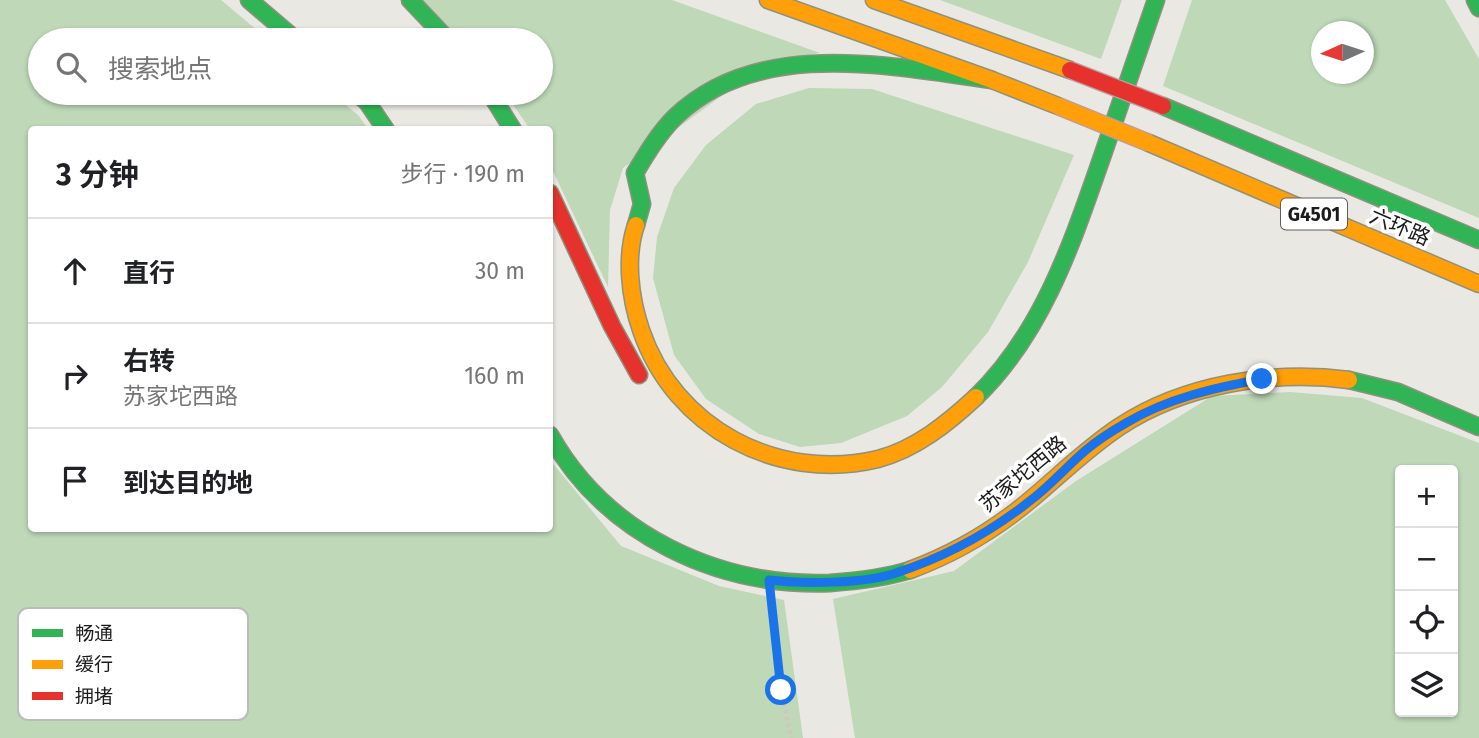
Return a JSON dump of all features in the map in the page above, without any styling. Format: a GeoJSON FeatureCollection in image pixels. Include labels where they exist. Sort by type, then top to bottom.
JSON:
{"type":"FeatureCollection","features":[{"type":"Feature","properties":{"kind":"main road"},"geometry":{"type":"LineString","coordinates":[[249,0],[282,28]]}},
{"type":"Feature","properties":{"kind":"main road"},"geometry":{"type":"LineString","coordinates":[[410,0],[437,28]]}},
{"type":"Feature","properties":{"kind":"main road","name":"G4501"},"geometry":{"type":"LineString","coordinates":[[768,0],[992,80]]}},
{"type":"Feature","properties":{"kind":"main road","name":"六环路"},"geometry":{"type":"LineString","coordinates":[[874,0],[1163,106],[1479,240]]}},
{"type":"Feature","properties":{"kind":"main road"},"geometry":{"type":"LineString","coordinates":[[992,80],[828,63],[750,73],[714,89],[683,110],[657,136],[635,173],[642,203],[633,237],[630,275],[637,318],[649,353],[667,383],[693,414],[727,439],[765,457],[801,464],[832,465],[898,452],[936,432],[972,404],[1004,366],[1058,277],[1156,0]]}},
{"type":"Feature","properties":{"kind":"main road"},"geometry":{"type":"LineString","coordinates":[[1003,391],[1040,340],[1063,299],[1108,187],[1172,0]]}},
{"type":"Feature","properties":{"kind":"main road"},"geometry":{"type":"LineString","coordinates":[[1475,0],[1479,8]]}},
{"type":"Feature","properties":{"kind":"main road","name":"六环路"},"geometry":{"type":"LineString","coordinates":[[992,80],[1149,143],[1479,284]]}},
{"type":"Feature","properties":{"kind":"main road"},"geometry":{"type":"LineString","coordinates":[[369,105],[383,126]]}},
{"type":"Feature","properties":{"kind":"main road"},"geometry":{"type":"LineString","coordinates":[[497,105],[511,126]]}},
{"type":"Feature","properties":{"kind":"main road"},"geometry":{"type":"LineString","coordinates":[[553,199],[612,326],[632,365],[646,384]]}},
{"type":"Feature","properties":{"kind":"main road","name":"苏家坨西路"},"geometry":{"type":"LineString","coordinates":[[553,441],[560,455],[603,504],[654,543],[698,565],[744,578],[787,583],[839,582],[893,574],[937,557],[980,537],[1032,500],[1087,448],[1127,422],[1169,401],[1216,387],[1262,379],[1312,376],[1350,380],[1389,389],[1479,427]]}},
{"type":"Feature","properties":{"kind":"main road"},"geometry":{"type":"LineString","coordinates":[[813,479],[839,480],[876,474],[898,467],[940,447],[960,432]]}},
{"type":"Feature","properties":{"kind":"path"},"geometry":{"type":"LineString","coordinates":[[769,580],[781,690],[791,738]]}},
{"type":"Feature","properties":{"kind":"green space"},"geometry":{"type":"Polygon","coordinates":[[[0,0],[221,0],[255,28],[28,28],[28,105],[346,105],[366,126],[28,126],[28,532],[553,532],[553,464],[621,546],[719,586],[784,600],[803,738],[0,738],[0,0]]]}},
{"type":"Feature","properties":{"kind":"green space"},"geometry":{"type":"Polygon","coordinates":[[[422,0],[672,0],[820,53],[769,61],[623,168],[610,210],[608,287],[553,171],[553,126],[528,126],[513,105],[553,105],[553,28],[449,28],[422,0]]]}},
{"type":"Feature","properties":{"kind":"green space"},"geometry":{"type":"Polygon","coordinates":[[[940,0],[1122,0],[1101,59],[940,0]]]}},
{"type":"Feature","properties":{"kind":"green space"},"geometry":{"type":"Polygon","coordinates":[[[1192,0],[1445,0],[1479,59],[1479,218],[1163,86],[1192,0]]]}},
{"type":"Feature","properties":{"kind":"green space"},"geometry":{"type":"Polygon","coordinates":[[[809,88],[872,89],[1074,155],[1028,262],[988,332],[942,387],[907,416],[841,443],[800,447],[759,434],[706,399],[674,355],[653,278],[657,237],[674,188],[706,145],[756,104],[809,88]]]}},
{"type":"Feature","properties":{"kind":"green space"},"geometry":{"type":"Polygon","coordinates":[[[1290,392],[1362,398],[1479,443],[1479,738],[855,738],[833,599],[954,571],[1076,481],[1212,396],[1290,392]]]}},
{"type":"Feature","properties":{"kind":"traffic: fast"},"geometry":{"type":"LineString","coordinates":[[249,0],[282,28]]}},
{"type":"Feature","properties":{"kind":"traffic: fast"},"geometry":{"type":"LineString","coordinates":[[410,0],[437,28]]}},
{"type":"Feature","properties":{"kind":"traffic: fast"},"geometry":{"type":"LineString","coordinates":[[976,397],[1020,344],[1053,285],[1079,222],[1156,0]]}},
{"type":"Feature","properties":{"kind":"traffic: fast"},"geometry":{"type":"LineString","coordinates":[[1475,0],[1479,8]]}},
{"type":"Feature","properties":{"kind":"traffic: fast"},"geometry":{"type":"LineString","coordinates":[[636,225],[642,204],[635,173],[658,136],[675,117],[708,92],[745,76],[785,66],[826,63],[869,64],[992,80]]}},
{"type":"Feature","properties":{"kind":"traffic: fast"},"geometry":{"type":"LineString","coordinates":[[369,105],[383,126]]}},
{"type":"Feature","properties":{"kind":"traffic: fast"},"geometry":{"type":"LineString","coordinates":[[497,105],[511,126]]}},
{"type":"Feature","properties":{"kind":"traffic: fast"},"geometry":{"type":"LineString","coordinates":[[1163,106],[1479,240]]}},
{"type":"Feature","properties":{"kind":"traffic: fast"},"geometry":{"type":"LineString","coordinates":[[1349,380],[1398,392],[1479,427]]}},
{"type":"Feature","properties":{"kind":"traffic: fast"},"geometry":{"type":"LineString","coordinates":[[553,439],[574,470],[602,501],[634,527],[669,548],[707,564],[747,576],[788,582],[830,583],[910,570]]}},
{"type":"Feature","properties":{"kind":"traffic: slow"},"geometry":{"type":"LineString","coordinates":[[768,0],[1058,106]]}},
{"type":"Feature","properties":{"kind":"traffic: slow"},"geometry":{"type":"LineString","coordinates":[[874,0],[1070,70]]}},
{"type":"Feature","properties":{"kind":"traffic: slow"},"geometry":{"type":"LineString","coordinates":[[1058,106],[1149,143]]}},
{"type":"Feature","properties":{"kind":"traffic: slow"},"geometry":{"type":"LineString","coordinates":[[1149,143],[1479,284]]}},
{"type":"Feature","properties":{"kind":"traffic: slow"},"geometry":{"type":"LineString","coordinates":[[636,225],[630,264],[634,305],[641,330],[657,365],[678,395],[704,420],[734,440],[768,455],[803,463],[840,464],[878,459],[905,449],[931,434],[976,397]]}},
{"type":"Feature","properties":{"kind":"traffic: slow"},"geometry":{"type":"LineString","coordinates":[[910,570],[942,557],[987,532],[1029,501],[1107,435],[1144,412],[1200,391],[1260,379],[1320,377],[1349,380]]}},
{"type":"Feature","properties":{"kind":"traffic: jam"},"geometry":{"type":"LineString","coordinates":[[1070,70],[1163,106]]}},
{"type":"Feature","properties":{"kind":"traffic: jam"},"geometry":{"type":"LineString","coordinates":[[553,199],[612,326],[639,375]]}},
{"type":"Feature","properties":{"kind":"route"},"geometry":{"type":"LineString","coordinates":[[781,690],[769,580],[787,583],[839,582],[893,574],[937,557],[980,537],[1032,500],[1087,448],[1127,422],[1169,401],[1216,387],[1262,379]]}}]}
